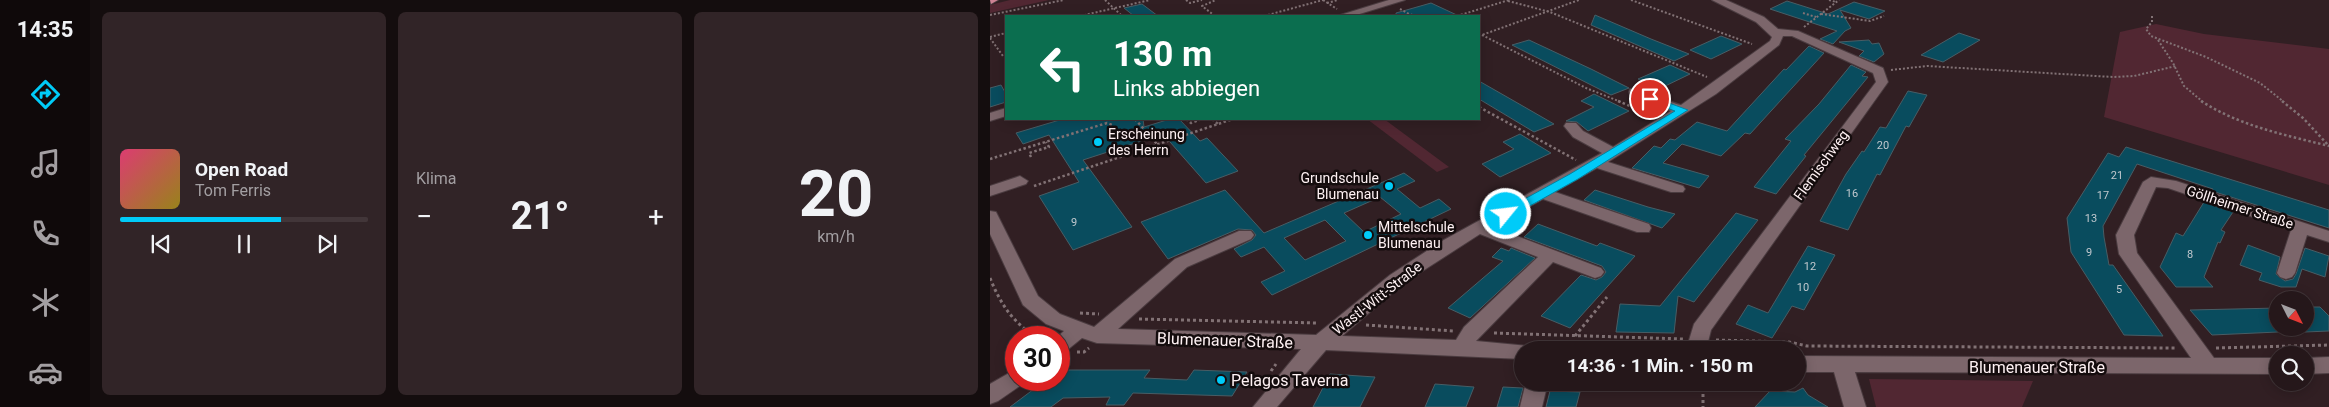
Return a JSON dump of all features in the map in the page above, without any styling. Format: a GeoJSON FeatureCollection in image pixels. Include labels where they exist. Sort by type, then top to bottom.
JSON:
{"type":"FeatureCollection","features":[{"type":"Feature","properties":{"kind":"street"},"geometry":{"type":"LineString","coordinates":[[1348,15],[1400,0]]}},
{"type":"Feature","properties":{"kind":"street"},"geometry":{"type":"LineString","coordinates":[[1727,1],[1777,32],[1794,33],[1879,71]]}},
{"type":"Feature","properties":{"kind":"street","name":"Wastl-Witt-Straße"},"geometry":{"type":"LineString","coordinates":[[1320,333],[1448,245],[1543,194],[1684,109],[1772,46],[1778,37],[1777,32]]}},
{"type":"Feature","properties":{"kind":"street","name":"Flemischweg"},"geometry":{"type":"LineString","coordinates":[[1698,341],[1701,329],[1882,82],[1879,71]]}},
{"type":"Feature","properties":{"kind":"street"},"geometry":{"type":"LineString","coordinates":[[1639,91],[1666,106],[1684,109]]}},
{"type":"Feature","properties":{"kind":"street"},"geometry":{"type":"LineString","coordinates":[[990,117],[1005,112]]}},
{"type":"Feature","properties":{"kind":"street"},"geometry":{"type":"LineString","coordinates":[[1571,126],[1578,134],[1612,154]]}},
{"type":"Feature","properties":{"kind":"street"},"geometry":{"type":"LineString","coordinates":[[1596,163],[1677,189]]}},
{"type":"Feature","properties":{"kind":"street","name":"Göllheimer Straße"},"geometry":{"type":"LineString","coordinates":[[2195,348],[2128,254],[2125,235],[2150,182],[2170,184],[2329,237]]}},
{"type":"Feature","properties":{"kind":"street"},"geometry":{"type":"LineString","coordinates":[[990,190],[1023,185]]}},
{"type":"Feature","properties":{"kind":"street"},"geometry":{"type":"LineString","coordinates":[[1543,194],[1643,228]]}},
{"type":"Feature","properties":{"kind":"street","name":"Blumenauer Straße"},"geometry":{"type":"LineString","coordinates":[[992,224],[1030,300],[1046,316],[1088,338],[1320,333],[1467,340],[1514,349]]}},
{"type":"Feature","properties":{"kind":"street"},"geometry":{"type":"LineString","coordinates":[[2286,273],[2301,227]]}},
{"type":"Feature","properties":{"kind":"street"},"geometry":{"type":"LineString","coordinates":[[1480,228],[1595,272]]}},
{"type":"Feature","properties":{"kind":"street"},"geometry":{"type":"LineString","coordinates":[[1070,343],[1088,338],[1182,263],[1245,235]]}},
{"type":"Feature","properties":{"kind":"street"},"geometry":{"type":"LineString","coordinates":[[1467,340],[1550,255]]}},
{"type":"Feature","properties":{"kind":"street"},"geometry":{"type":"LineString","coordinates":[[1264,407],[1320,333]]}},
{"type":"Feature","properties":{"kind":"street"},"geometry":{"type":"LineString","coordinates":[[2195,348],[2209,367]]}},
{"type":"Feature","properties":{"kind":"street","name":"Blumenauer Straße"},"geometry":{"type":"LineString","coordinates":[[1806,364],[1843,366],[2269,366]]}},
{"type":"Feature","properties":{"kind":"street"},"geometry":{"type":"LineString","coordinates":[[2314,366],[2329,365]]}},
{"type":"Feature","properties":{"kind":"street"},"geometry":{"type":"LineString","coordinates":[[1843,366],[1855,407]]}},
{"type":"Feature","properties":{"kind":"street"},"geometry":{"type":"LineString","coordinates":[[990,395],[1005,385]]}},
{"type":"Feature","properties":{"kind":"street"},"geometry":{"type":"LineString","coordinates":[[1531,407],[1535,391]]}},
{"type":"Feature","properties":{"kind":"path"},"geometry":{"type":"LineString","coordinates":[[990,15],[1064,0]]}},
{"type":"Feature","properties":{"kind":"path"},"geometry":{"type":"LineString","coordinates":[[1105,0],[1121,15]]}},
{"type":"Feature","properties":{"kind":"path"},"geometry":{"type":"LineString","coordinates":[[1084,15],[1150,0]]}},
{"type":"Feature","properties":{"kind":"path"},"geometry":{"type":"LineString","coordinates":[[1186,0],[1190,3],[1216,0]]}},
{"type":"Feature","properties":{"kind":"path"},"geometry":{"type":"LineString","coordinates":[[1268,15],[1322,0],[1344,15]]}},
{"type":"Feature","properties":{"kind":"path"},"geometry":{"type":"LineString","coordinates":[[1327,3],[1338,0]]}},
{"type":"Feature","properties":{"kind":"path"},"geometry":{"type":"LineString","coordinates":[[1460,15],[1509,0],[1550,12],[1709,78]]}},
{"type":"Feature","properties":{"kind":"path"},"geometry":{"type":"LineString","coordinates":[[1480,36],[1579,0]]}},
{"type":"Feature","properties":{"kind":"path"},"geometry":{"type":"LineString","coordinates":[[1631,0],[1755,45]]}},
{"type":"Feature","properties":{"kind":"path"},"geometry":{"type":"LineString","coordinates":[[1829,0],[1836,2]]}},
{"type":"Feature","properties":{"kind":"path"},"geometry":{"type":"LineString","coordinates":[[1794,33],[1839,0]]}},
{"type":"Feature","properties":{"kind":"path"},"geometry":{"type":"LineString","coordinates":[[1208,2],[1210,4],[1202,6],[1214,15]]}},
{"type":"Feature","properties":{"kind":"path"},"geometry":{"type":"LineString","coordinates":[[1803,13],[1816,17]]}},
{"type":"Feature","properties":{"kind":"path"},"geometry":{"type":"LineString","coordinates":[[1821,14],[1870,21],[1884,16]]}},
{"type":"Feature","properties":{"kind":"path"},"geometry":{"type":"LineString","coordinates":[[2152,16],[2152,22],[2146,29],[2158,40],[2176,66],[2178,78],[2194,96],[2228,116],[2252,126],[2329,146]]}},
{"type":"Feature","properties":{"kind":"path"},"geometry":{"type":"LineString","coordinates":[[1005,33],[990,38],[1003,56],[1005,56]]}},
{"type":"Feature","properties":{"kind":"path"},"geometry":{"type":"LineString","coordinates":[[1480,36],[1586,88],[1651,115]]}},
{"type":"Feature","properties":{"kind":"path"},"geometry":{"type":"LineString","coordinates":[[2158,40],[2206,57],[2260,83],[2303,118],[2329,146]]}},
{"type":"Feature","properties":{"kind":"path"},"geometry":{"type":"LineString","coordinates":[[1879,71],[1927,66],[2113,77],[2134,76],[2176,66]]}},
{"type":"Feature","properties":{"kind":"path"},"geometry":{"type":"LineString","coordinates":[[1480,108],[1577,160]]}},
{"type":"Feature","properties":{"kind":"path"},"geometry":{"type":"LineString","coordinates":[[1136,120],[1157,144]]}},
{"type":"Feature","properties":{"kind":"path"},"geometry":{"type":"LineString","coordinates":[[1187,120],[1191,123],[1199,120]]}},
{"type":"Feature","properties":{"kind":"path"},"geometry":{"type":"LineString","coordinates":[[1213,120],[1218,124]]}},
{"type":"Feature","properties":{"kind":"path"},"geometry":{"type":"LineString","coordinates":[[1023,185],[1230,120]]}},
{"type":"Feature","properties":{"kind":"path"},"geometry":{"type":"LineString","coordinates":[[990,159],[1107,123],[1112,124]]}},
{"type":"Feature","properties":{"kind":"path"},"geometry":{"type":"LineString","coordinates":[[1026,148],[1030,155],[1049,147],[1046,142]]}},
{"type":"Feature","properties":{"kind":"path"},"geometry":{"type":"LineString","coordinates":[[990,278],[1006,314],[1018,326]]}},
{"type":"Feature","properties":{"kind":"path"},"geometry":{"type":"LineString","coordinates":[[1575,336],[1607,297]]}},
{"type":"Feature","properties":{"kind":"path"},"geometry":{"type":"LineString","coordinates":[[1130,319],[1320,333]]}},
{"type":"Feature","properties":{"kind":"path"},"geometry":{"type":"LineString","coordinates":[[1366,324],[1467,340],[1575,336],[1643,341]]}},
{"type":"Feature","properties":{"kind":"path"},"geometry":{"type":"LineString","coordinates":[[1084,352],[1088,338]]}},
{"type":"Feature","properties":{"kind":"path"},"geometry":{"type":"LineString","coordinates":[[1806,346],[2195,348],[2329,345]]}},
{"type":"Feature","properties":{"kind":"path"},"geometry":{"type":"LineString","coordinates":[[1703,391],[1703,407]]}},
{"type":"Feature","properties":{"kind":"shaded area"},"geometry":{"type":"Polygon","coordinates":[[[1010,0],[1049,0],[990,13],[990,5],[1010,0]]]}},
{"type":"Feature","properties":{"kind":"shaded area"},"geometry":{"type":"Polygon","coordinates":[[[2156,24],[2204,34],[2329,49],[2329,185],[2104,117],[2120,32],[2156,24]]]}},
{"type":"Feature","properties":{"kind":"shaded area"},"geometry":{"type":"Polygon","coordinates":[[[1368,120],[1385,120],[1449,167],[1437,172],[1368,120]]]}},
{"type":"Feature","properties":{"kind":"shaded area"},"geometry":{"type":"Polygon","coordinates":[[[1869,379],[2033,381],[2022,407],[1876,407],[1869,379]]]}},
{"type":"Feature","properties":{"kind":"building"},"geometry":{"type":"Polygon","coordinates":[[[1787,1],[1828,14],[1854,2],[1885,11],[1869,19],[1840,10],[1851,28],[1845,31],[1833,44],[1820,39],[1837,31],[1770,9],[1787,1]]]}},
{"type":"Feature","properties":{"kind":"building"},"geometry":{"type":"Polygon","coordinates":[[[1431,3],[1457,15],[1396,15],[1396,13],[1431,3]]]}},
{"type":"Feature","properties":{"kind":"building"},"geometry":{"type":"Polygon","coordinates":[[[1142,4],[1157,15],[1133,15],[1124,8],[1142,4]]]}},
{"type":"Feature","properties":{"kind":"building"},"geometry":{"type":"Polygon","coordinates":[[[1595,15],[1689,54],[1674,61],[1591,25],[1595,15]]]}},
{"type":"Feature","properties":{"kind":"building"},"geometry":{"type":"Polygon","coordinates":[[[1959,33],[1980,40],[1943,62],[1921,55],[1959,33]]]}},
{"type":"Feature","properties":{"kind":"building"},"geometry":{"type":"Polygon","coordinates":[[[1721,36],[1742,44],[1711,59],[1690,50],[1721,36]]]}},
{"type":"Feature","properties":{"kind":"building"},"geometry":{"type":"Polygon","coordinates":[[[1529,40],[1629,88],[1611,95],[1512,45],[1529,40]]]}},
{"type":"Feature","properties":{"kind":"building"},"geometry":{"type":"Polygon","coordinates":[[[1869,40],[1872,44],[1879,43],[1884,54],[1874,62],[1859,56],[1864,51],[1839,42],[1869,40]]]}},
{"type":"Feature","properties":{"kind":"building"},"geometry":{"type":"Polygon","coordinates":[[[1809,46],[1824,53],[1750,134],[1745,133],[1721,156],[1682,144],[1663,163],[1709,176],[1699,188],[1632,168],[1654,146],[1661,148],[1670,139],[1675,140],[1697,122],[1727,131],[1784,69],[1786,70],[1809,46]]]}},
{"type":"Feature","properties":{"kind":"building"},"geometry":{"type":"Polygon","coordinates":[[[1670,65],[1690,74],[1659,89],[1638,79],[1670,65]]]}},
{"type":"Feature","properties":{"kind":"building"},"geometry":{"type":"Polygon","coordinates":[[[1851,65],[1866,72],[1862,76],[1868,77],[1804,155],[1806,156],[1776,194],[1754,187],[1791,141],[1785,139],[1819,104],[1851,65]]]}},
{"type":"Feature","properties":{"kind":"building"},"geometry":{"type":"Polygon","coordinates":[[[1480,82],[1554,124],[1534,132],[1480,100],[1480,82]]]}},
{"type":"Feature","properties":{"kind":"building"},"geometry":{"type":"Polygon","coordinates":[[[1001,85],[1005,92],[1005,102],[990,107],[990,88],[1001,85]]]}},
{"type":"Feature","properties":{"kind":"building"},"geometry":{"type":"Polygon","coordinates":[[[1908,91],[1927,95],[1909,127],[1906,126],[1880,175],[1877,174],[1848,230],[1820,221],[1846,174],[1862,151],[1864,152],[1880,127],[1886,128],[1908,91]]]}},
{"type":"Feature","properties":{"kind":"building"},"geometry":{"type":"Polygon","coordinates":[[[1594,94],[1629,111],[1588,131],[1577,122],[1566,121],[1594,107],[1581,101],[1594,94]]]}},
{"type":"Feature","properties":{"kind":"building"},"geometry":{"type":"Polygon","coordinates":[[[1060,120],[1143,120],[1144,127],[1167,120],[1180,120],[1200,141],[1207,138],[1238,171],[1206,183],[1163,134],[1083,160],[1132,227],[1073,250],[1039,196],[1079,182],[1049,135],[1023,144],[1016,133],[1060,120]]]}},
{"type":"Feature","properties":{"kind":"building"},"geometry":{"type":"Polygon","coordinates":[[[1520,134],[1551,153],[1500,177],[1482,164],[1514,149],[1503,142],[1520,134]]]}},
{"type":"Feature","properties":{"kind":"building"},"geometry":{"type":"Polygon","coordinates":[[[2126,147],[2329,210],[2329,228],[2212,191],[2213,189],[2137,164],[2103,226],[2104,237],[2109,265],[2113,265],[2163,336],[2124,335],[2071,252],[2067,218],[2108,153],[2119,157],[2126,147]]]}},
{"type":"Feature","properties":{"kind":"building","name":"Mittelschule Blumenau"},"geometry":{"type":"Polygon","coordinates":[[[1404,173],[1415,181],[1397,189],[1420,208],[1439,199],[1451,209],[1272,295],[1261,282],[1285,271],[1264,247],[1241,257],[1234,249],[1252,240],[1256,235],[1252,230],[1238,229],[1168,259],[1141,222],[1225,190],[1264,233],[1404,173]],[[1380,197],[1344,213],[1364,232],[1401,214],[1380,197]],[[1325,220],[1284,238],[1305,260],[1346,241],[1325,220]]]}},
{"type":"Feature","properties":{"kind":"building"},"geometry":{"type":"Polygon","coordinates":[[[1595,190],[1675,214],[1662,228],[1584,200],[1595,190]]]}},
{"type":"Feature","properties":{"kind":"building"},"geometry":{"type":"Polygon","coordinates":[[[2204,202],[2233,212],[2221,230],[2225,232],[2220,243],[2218,242],[2204,277],[2213,287],[2176,287],[2160,267],[2176,233],[2183,236],[2204,202]]]}},
{"type":"Feature","properties":{"kind":"building"},"geometry":{"type":"Polygon","coordinates":[[[1736,213],[1758,220],[1694,302],[1678,296],[1674,333],[1616,332],[1620,304],[1660,306],[1736,213]]]}},
{"type":"Feature","properties":{"kind":"building"},"geometry":{"type":"Polygon","coordinates":[[[1538,224],[1597,246],[1600,243],[1635,256],[1570,328],[1541,316],[1581,275],[1596,280],[1606,272],[1602,266],[1524,237],[1538,224]]]}},
{"type":"Feature","properties":{"kind":"building"},"geometry":{"type":"Polygon","coordinates":[[[2248,245],[2280,257],[2276,274],[2285,281],[2293,279],[2305,248],[2329,256],[2325,277],[2302,269],[2296,287],[2281,287],[2259,280],[2262,273],[2240,265],[2248,245]]]}},
{"type":"Feature","properties":{"kind":"building"},"geometry":{"type":"Polygon","coordinates":[[[1808,246],[1835,255],[1804,310],[1792,306],[1772,338],[1736,324],[1748,305],[1768,313],[1808,246]]]}},
{"type":"Feature","properties":{"kind":"building"},"geometry":{"type":"Polygon","coordinates":[[[1501,248],[1509,251],[1511,248],[1535,258],[1470,318],[1448,308],[1503,261],[1492,257],[1501,248]]]}},
{"type":"Feature","properties":{"kind":"building"},"geometry":{"type":"Polygon","coordinates":[[[2314,307],[2320,307],[2329,316],[2329,331],[2314,332],[2314,307]]]}},
{"type":"Feature","properties":{"kind":"building"},"geometry":{"type":"Polygon","coordinates":[[[2269,308],[2269,332],[2212,335],[2190,310],[2269,308]]]}},
{"type":"Feature","properties":{"kind":"building"},"geometry":{"type":"Polygon","coordinates":[[[1070,370],[1150,370],[1144,378],[1187,380],[1194,370],[1247,372],[1232,396],[1133,393],[1124,405],[1106,405],[1110,397],[1063,398],[1051,407],[1010,407],[1031,391],[1070,391],[1070,370]]]}},
{"type":"Feature","properties":{"kind":"building"},"geometry":{"type":"Polygon","coordinates":[[[1330,374],[1375,377],[1360,407],[1313,407],[1330,374]]]}},
{"type":"Feature","properties":{"kind":"building"},"geometry":{"type":"Polygon","coordinates":[[[1435,384],[1474,387],[1466,407],[1425,407],[1435,384]]]}},
{"type":"Feature","properties":{"kind":"building"},"geometry":{"type":"Polygon","coordinates":[[[1503,387],[1514,388],[1514,391],[1522,391],[1518,407],[1497,407],[1503,387]]]}},
{"type":"Feature","properties":{"kind":"building"},"geometry":{"type":"Polygon","coordinates":[[[1550,391],[1580,392],[1576,407],[1546,407],[1550,391]]]}},
{"type":"Feature","properties":{"kind":"building"},"geometry":{"type":"Polygon","coordinates":[[[1770,391],[1805,391],[1808,395],[1828,407],[1755,407],[1770,391]]]}},
{"type":"Feature","properties":{"kind":"place","name":"Erscheinung des Herrn"},"geometry":{"type":"Point","coordinates":[1098,142]}},
{"type":"Feature","properties":{"kind":"place","name":"Grundschule Blumenau"},"geometry":{"type":"Point","coordinates":[1389,186]}},
{"type":"Feature","properties":{"kind":"place","name":"Mittelschule Blumenau"},"geometry":{"type":"Point","coordinates":[1368,235]}},
{"type":"Feature","properties":{"kind":"place","name":"Pelagos Taverna"},"geometry":{"type":"Point","coordinates":[1221,380]}},
{"type":"Feature","properties":{"kind":"route"},"geometry":{"type":"LineString","coordinates":[[1506,214],[1574,176],[1683,110],[1666,106],[1650,99]]}}]}
